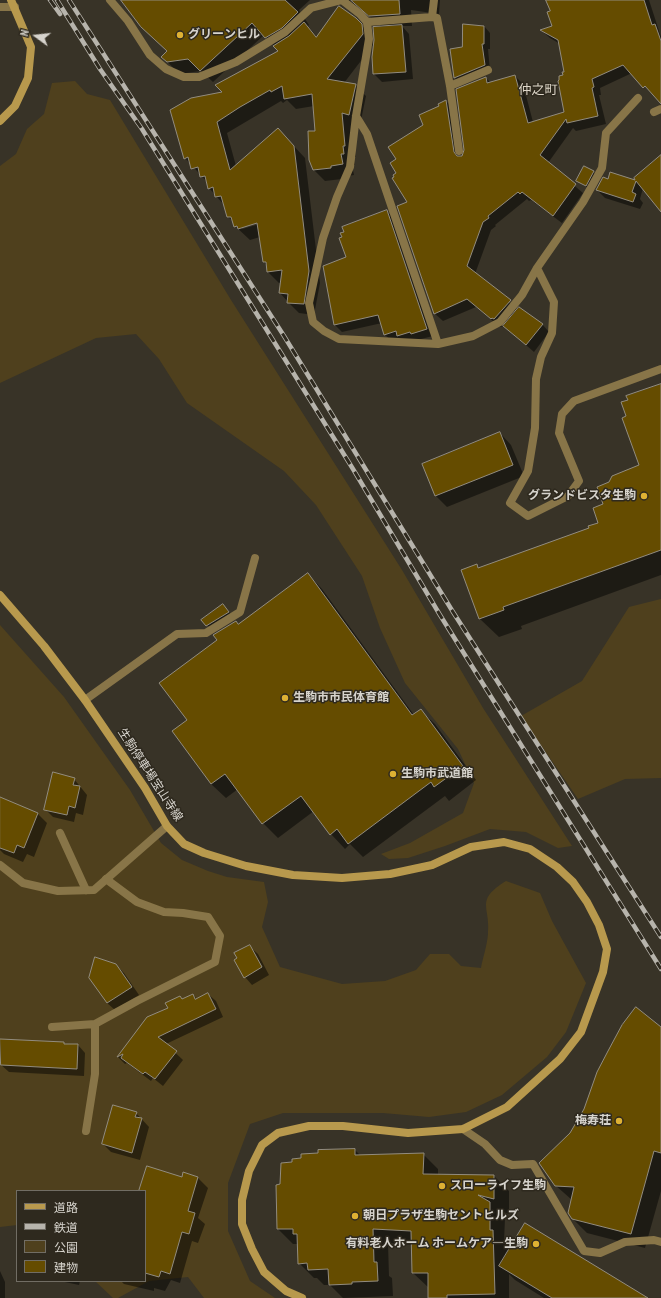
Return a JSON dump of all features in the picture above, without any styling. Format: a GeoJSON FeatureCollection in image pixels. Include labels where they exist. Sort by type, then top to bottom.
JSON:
{"type":"FeatureCollection","features":[{"type":"Feature","properties":{"kind":"main road"},"geometry":{"type":"LineString","coordinates":[[0,121],[15,106],[28,78],[31,47],[13,3]]}},
{"type":"Feature","properties":{"kind":"main road","name":"生駒停車場宝山寺線"},"geometry":{"type":"LineString","coordinates":[[0,595],[44,646],[85,700],[145,788],[167,826],[184,844],[204,853],[246,866],[293,875],[342,878],[390,874],[432,865],[471,847],[504,842],[530,849],[557,867],[573,882],[587,902],[599,925],[606,949],[603,972],[581,1032],[560,1059],[507,1107],[463,1129],[408,1133],[343,1126],[309,1126],[278,1133],[262,1146],[249,1171],[242,1200],[242,1224],[252,1249],[264,1272],[286,1290],[302,1298]]}},
{"type":"Feature","properties":{"kind":"street"},"geometry":{"type":"LineString","coordinates":[[110,0],[128,21],[150,55],[166,68],[184,77],[199,77],[236,62],[285,32],[311,8],[342,0],[360,14],[367,22],[369,39],[356,116],[350,167],[337,197],[323,238],[309,303],[313,322],[324,331],[339,338],[438,344],[473,336],[500,322],[522,295],[537,268],[583,202],[602,168],[606,133],[638,98]]}},
{"type":"Feature","properties":{"kind":"street"},"geometry":{"type":"LineString","coordinates":[[432,17],[434,0]]}},
{"type":"Feature","properties":{"kind":"street"},"geometry":{"type":"LineString","coordinates":[[0,8],[13,3]]}},
{"type":"Feature","properties":{"kind":"street"},"geometry":{"type":"LineString","coordinates":[[367,22],[432,17],[437,18],[450,86],[459,151]]}},
{"type":"Feature","properties":{"kind":"street"},"geometry":{"type":"LineString","coordinates":[[450,86],[488,70]]}},
{"type":"Feature","properties":{"kind":"street"},"geometry":{"type":"LineString","coordinates":[[356,116],[367,134],[438,344]]}},
{"type":"Feature","properties":{"kind":"street"},"geometry":{"type":"LineString","coordinates":[[537,268],[554,302],[552,333],[541,357],[536,379],[535,428],[528,471],[510,503],[528,516],[568,496],[579,480],[559,433],[562,414],[574,401],[661,369]]}},
{"type":"Feature","properties":{"kind":"street"},"geometry":{"type":"LineString","coordinates":[[85,700],[177,634],[206,633],[240,612],[255,558]]}},
{"type":"Feature","properties":{"kind":"street"},"geometry":{"type":"LineString","coordinates":[[0,866],[23,883],[58,891],[94,890],[167,826]]}},
{"type":"Feature","properties":{"kind":"street"},"geometry":{"type":"LineString","coordinates":[[60,833],[86,890]]}},
{"type":"Feature","properties":{"kind":"street"},"geometry":{"type":"LineString","coordinates":[[52,1027],[95,1024],[162,988],[215,962],[220,936],[208,917],[164,912],[137,902],[106,879]]}},
{"type":"Feature","properties":{"kind":"street"},"geometry":{"type":"LineString","coordinates":[[86,1131],[94,1074],[95,1024]]}},
{"type":"Feature","properties":{"kind":"street"},"geometry":{"type":"LineString","coordinates":[[463,1129],[485,1144],[500,1160],[512,1164],[534,1164],[584,1251],[600,1253],[625,1242],[654,1240],[661,1242]]}},
{"type":"Feature","properties":{"kind":"green space"},"geometry":{"type":"Polygon","coordinates":[[[75,81],[87,94],[110,100],[231,300],[402,570],[483,708],[572,846],[558,848],[526,832],[490,829],[408,858],[389,859],[381,854],[410,843],[463,813],[474,783],[458,749],[405,683],[380,628],[362,576],[316,505],[284,471],[187,403],[159,359],[136,334],[96,338],[0,383],[0,166],[16,154],[27,129],[44,114],[52,83],[75,81]]]}},
{"type":"Feature","properties":{"kind":"green space"},"geometry":{"type":"Polygon","coordinates":[[[661,599],[661,778],[625,779],[578,799],[521,716],[582,681],[629,607],[661,599]]]}},
{"type":"Feature","properties":{"kind":"green space"},"geometry":{"type":"Polygon","coordinates":[[[0,625],[64,697],[130,790],[161,843],[182,860],[208,871],[227,877],[264,882],[268,902],[262,927],[280,967],[342,984],[385,981],[416,970],[430,954],[449,954],[461,966],[481,968],[487,943],[488,925],[486,904],[490,894],[506,881],[540,893],[552,921],[586,983],[566,1032],[547,1057],[502,1095],[466,1112],[429,1117],[383,1113],[283,1113],[250,1124],[228,1183],[228,1231],[250,1281],[275,1298],[204,1298],[188,1277],[149,1281],[118,1298],[113,1298],[96,1282],[146,1282],[146,1190],[16,1190],[16,1225],[0,1227],[0,625]]]}},
{"type":"Feature","properties":{"kind":"building"},"geometry":{"type":"Polygon","coordinates":[[[121,0],[285,0],[298,12],[282,28],[265,38],[252,23],[200,71],[188,59],[167,62],[161,57],[167,51],[141,27],[121,0]]]}},
{"type":"Feature","properties":{"kind":"building"},"geometry":{"type":"Polygon","coordinates":[[[351,0],[399,0],[400,14],[369,16],[351,0]]]}},
{"type":"Feature","properties":{"kind":"building"},"geometry":{"type":"Polygon","coordinates":[[[546,0],[644,0],[652,25],[655,24],[661,41],[661,104],[645,86],[643,88],[623,65],[592,79],[594,87],[592,88],[598,116],[567,123],[566,119],[540,155],[576,184],[553,216],[522,192],[520,194],[518,192],[488,216],[489,218],[483,222],[467,266],[511,300],[494,319],[491,319],[467,299],[434,314],[397,206],[407,202],[392,178],[396,173],[390,163],[396,159],[388,147],[423,125],[419,115],[439,106],[438,104],[446,100],[454,152],[457,156],[462,156],[464,150],[456,89],[486,77],[487,83],[515,75],[528,123],[564,112],[558,81],[559,76],[563,75],[562,72],[564,72],[558,40],[540,30],[552,26],[547,12],[550,11],[546,0]]]}},
{"type":"Feature","properties":{"kind":"building"},"geometry":{"type":"Polygon","coordinates":[[[339,6],[362,24],[363,34],[327,79],[356,84],[349,115],[342,113],[345,146],[343,146],[344,154],[341,154],[343,164],[331,166],[331,168],[313,170],[309,160],[308,131],[315,131],[312,94],[284,99],[282,86],[271,92],[270,90],[217,122],[230,170],[278,128],[294,146],[309,271],[304,304],[287,303],[288,294],[279,293],[282,270],[267,272],[266,262],[263,262],[257,223],[238,229],[237,226],[234,227],[231,217],[227,217],[221,196],[215,197],[213,187],[208,189],[205,176],[200,177],[198,167],[191,169],[188,157],[184,159],[170,110],[191,98],[222,92],[215,85],[278,51],[273,46],[289,36],[304,22],[316,37],[339,6]]]}},
{"type":"Feature","properties":{"kind":"building"},"geometry":{"type":"Polygon","coordinates":[[[463,24],[484,26],[484,44],[482,44],[485,65],[454,78],[450,49],[462,47],[463,24]]]}},
{"type":"Feature","properties":{"kind":"building"},"geometry":{"type":"Polygon","coordinates":[[[402,25],[406,72],[373,74],[373,27],[402,25]]]}},
{"type":"Feature","properties":{"kind":"building"},"geometry":{"type":"Polygon","coordinates":[[[661,155],[661,212],[636,181],[632,192],[636,194],[633,202],[596,190],[603,177],[608,179],[610,172],[635,180],[634,178],[661,155]]]}},
{"type":"Feature","properties":{"kind":"building"},"geometry":{"type":"Polygon","coordinates":[[[584,166],[594,171],[586,186],[576,181],[584,166]]]}},
{"type":"Feature","properties":{"kind":"building"},"geometry":{"type":"Polygon","coordinates":[[[387,210],[427,329],[411,334],[410,332],[397,336],[396,331],[384,335],[378,315],[334,325],[323,266],[346,257],[339,238],[342,237],[340,233],[344,232],[342,227],[387,210]]]}},
{"type":"Feature","properties":{"kind":"building"},"geometry":{"type":"Polygon","coordinates":[[[519,307],[543,324],[526,345],[503,326],[519,307]]]}},
{"type":"Feature","properties":{"kind":"building","name":"グランドビスタ生駒"},"geometry":{"type":"Polygon","coordinates":[[[661,384],[661,550],[503,607],[504,610],[479,619],[461,570],[477,564],[478,568],[589,528],[588,526],[598,523],[593,508],[603,504],[597,487],[609,482],[612,476],[639,465],[622,418],[626,416],[621,402],[628,400],[626,396],[661,384]]]}},
{"type":"Feature","properties":{"kind":"building"},"geometry":{"type":"Polygon","coordinates":[[[500,432],[513,465],[435,496],[422,464],[500,432]]]}},
{"type":"Feature","properties":{"kind":"building","name":"生駒市市民体育館"},"geometry":{"type":"Polygon","coordinates":[[[308,573],[412,715],[421,709],[463,766],[434,787],[431,782],[348,844],[337,829],[330,835],[301,796],[262,824],[225,774],[211,784],[172,731],[187,720],[159,683],[217,640],[213,635],[236,621],[238,624],[308,573]]]}},
{"type":"Feature","properties":{"kind":"building"},"geometry":{"type":"Polygon","coordinates":[[[223,604],[229,612],[206,626],[201,620],[223,604]]]}},
{"type":"Feature","properties":{"kind":"building"},"geometry":{"type":"Polygon","coordinates":[[[53,772],[75,778],[73,785],[80,786],[75,808],[69,806],[67,815],[44,810],[53,772]]]}},
{"type":"Feature","properties":{"kind":"building"},"geometry":{"type":"Polygon","coordinates":[[[0,797],[38,813],[24,848],[17,845],[14,853],[0,848],[0,797]]]}},
{"type":"Feature","properties":{"kind":"building"},"geometry":{"type":"Polygon","coordinates":[[[250,945],[262,967],[244,978],[234,960],[237,958],[234,953],[250,945]]]}},
{"type":"Feature","properties":{"kind":"building"},"geometry":{"type":"Polygon","coordinates":[[[95,957],[116,964],[132,987],[107,1003],[89,978],[95,957]]]}},
{"type":"Feature","properties":{"kind":"building"},"geometry":{"type":"Polygon","coordinates":[[[208,993],[216,1009],[158,1037],[177,1051],[155,1079],[145,1072],[143,1074],[121,1058],[123,1054],[117,1057],[147,1017],[168,1008],[165,1003],[180,996],[182,999],[193,994],[195,999],[208,993]]]}},
{"type":"Feature","properties":{"kind":"building","name":"梅寿荘"},"geometry":{"type":"Polygon","coordinates":[[[636,1007],[661,1027],[661,1153],[654,1151],[631,1234],[572,1219],[568,1213],[574,1187],[555,1186],[539,1163],[570,1133],[584,1109],[597,1072],[608,1051],[622,1025],[636,1007]]]}},
{"type":"Feature","properties":{"kind":"building"},"geometry":{"type":"Polygon","coordinates":[[[0,1039],[78,1044],[77,1069],[1,1065],[0,1039]]]}},
{"type":"Feature","properties":{"kind":"building"},"geometry":{"type":"Polygon","coordinates":[[[113,1105],[137,1112],[135,1117],[142,1118],[132,1153],[102,1144],[113,1105]]]}},
{"type":"Feature","properties":{"kind":"building"},"geometry":{"type":"Polygon","coordinates":[[[355,1149],[355,1155],[424,1153],[423,1174],[494,1175],[494,1199],[478,1195],[490,1202],[490,1230],[493,1230],[495,1294],[447,1295],[447,1298],[428,1298],[428,1273],[412,1273],[411,1231],[373,1229],[374,1262],[377,1262],[378,1281],[329,1285],[328,1269],[308,1270],[307,1263],[298,1264],[297,1234],[293,1234],[293,1229],[277,1229],[276,1185],[280,1184],[281,1163],[292,1162],[292,1159],[301,1158],[301,1154],[318,1153],[318,1150],[355,1149]]]}},
{"type":"Feature","properties":{"kind":"building"},"geometry":{"type":"Polygon","coordinates":[[[147,1166],[182,1177],[183,1172],[198,1177],[188,1211],[195,1213],[189,1234],[182,1232],[170,1274],[161,1271],[159,1277],[146,1273],[146,1190],[139,1190],[147,1166]]]}},
{"type":"Feature","properties":{"kind":"building","name":"有料老人ホーム ホームケア―生駒"},"geometry":{"type":"Polygon","coordinates":[[[525,1223],[648,1298],[552,1298],[499,1266],[525,1223]]]}},
{"type":"Feature","properties":{"kind":"railway"},"geometry":{"type":"LineString","coordinates":[[50,0],[60,14]]}},
{"type":"Feature","properties":{"kind":"railway"},"geometry":{"type":"LineString","coordinates":[[57,0],[100,69],[142,129],[353,469],[440,615],[661,969]]}},
{"type":"Feature","properties":{"kind":"railway"},"geometry":{"type":"LineString","coordinates":[[69,0],[284,336],[453,612],[661,937]]}},
{"type":"Feature","properties":{"kind":"place","name":"グリーンヒル"},"geometry":{"type":"Point","coordinates":[180,35]}},
{"type":"Feature","properties":{"kind":"place","name":"グランドビスタ生駒"},"geometry":{"type":"Point","coordinates":[644,496]}},
{"type":"Feature","properties":{"kind":"place","name":"生駒市市民体育館"},"geometry":{"type":"Point","coordinates":[285,698]}},
{"type":"Feature","properties":{"kind":"place","name":"生駒市武道館"},"geometry":{"type":"Point","coordinates":[393,774]}},
{"type":"Feature","properties":{"kind":"place","name":"梅寿荘"},"geometry":{"type":"Point","coordinates":[619,1121]}},
{"type":"Feature","properties":{"kind":"place","name":"スローライフ生駒"},"geometry":{"type":"Point","coordinates":[442,1186]}},
{"type":"Feature","properties":{"kind":"place","name":"朝日プラザ生駒セントヒルズ"},"geometry":{"type":"Point","coordinates":[355,1216]}},
{"type":"Feature","properties":{"kind":"place","name":"有料老人ホーム ホームケア―生駒"},"geometry":{"type":"Point","coordinates":[536,1244]}},
{"type":"Feature","properties":{"kind":"district","name":"仲之町"},"geometry":{"type":"Point","coordinates":[538,90]}}]}
